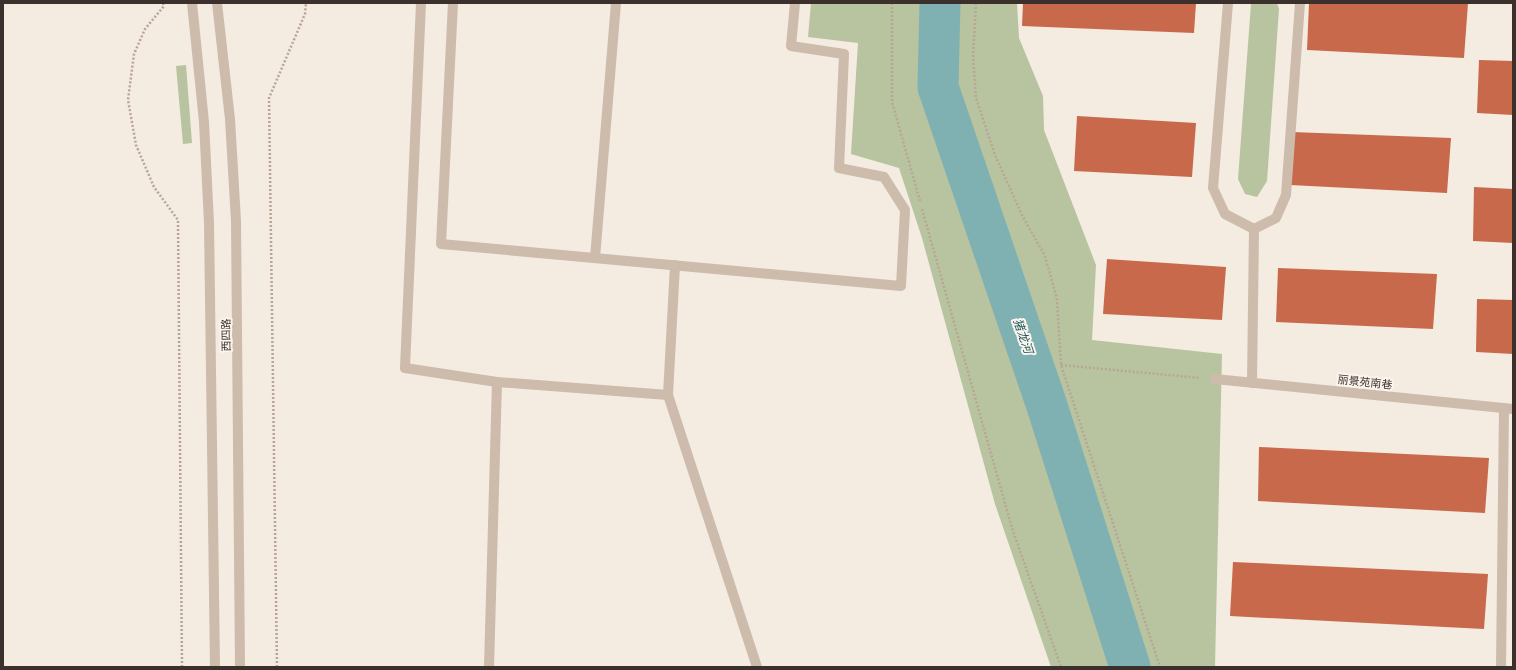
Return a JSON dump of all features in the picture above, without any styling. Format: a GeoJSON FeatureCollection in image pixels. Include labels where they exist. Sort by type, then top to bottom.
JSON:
{"type":"FeatureCollection","features":[{"type":"Feature","properties":{"kind":"street","name":"西四路"},"geometry":{"type":"LineString","coordinates":[[192,3],[204,122],[208,224],[215,667]]}},
{"type":"Feature","properties":{"kind":"street","name":"西四路"},"geometry":{"type":"LineString","coordinates":[[217,3],[230,119],[236,221],[240,667]]}},
{"type":"Feature","properties":{"kind":"street"},"geometry":{"type":"LineString","coordinates":[[421,3],[405,368],[497,382],[668,395]]}},
{"type":"Feature","properties":{"kind":"street"},"geometry":{"type":"LineString","coordinates":[[453,3],[441,244],[901,286],[905,210],[884,177],[838,168],[844,54],[792,46],[795,3]]}},
{"type":"Feature","properties":{"kind":"street"},"geometry":{"type":"LineString","coordinates":[[595,258],[616,3]]}},
{"type":"Feature","properties":{"kind":"street"},"geometry":{"type":"LineString","coordinates":[[1228,3],[1213,188],[1225,214],[1254,229]]}},
{"type":"Feature","properties":{"kind":"street"},"geometry":{"type":"LineString","coordinates":[[1254,229],[1276,218],[1286,195],[1300,3]]}},
{"type":"Feature","properties":{"kind":"street"},"geometry":{"type":"LineString","coordinates":[[1252,383],[1254,229]]}},
{"type":"Feature","properties":{"kind":"street"},"geometry":{"type":"LineString","coordinates":[[675,265],[668,395],[757,667]]}},
{"type":"Feature","properties":{"kind":"street","name":"丽景苑南巷"},"geometry":{"type":"LineString","coordinates":[[1215,379],[1509,408]]}},
{"type":"Feature","properties":{"kind":"street"},"geometry":{"type":"LineString","coordinates":[[490,667],[497,382]]}},
{"type":"Feature","properties":{"kind":"street"},"geometry":{"type":"LineString","coordinates":[[1501,667],[1509,408]]}},
{"type":"Feature","properties":{"kind":"path"},"geometry":{"type":"LineString","coordinates":[[163,3],[164,6],[145,29],[134,54],[128,100],[136,145],[154,187],[178,220],[182,667]]}},
{"type":"Feature","properties":{"kind":"path"},"geometry":{"type":"LineString","coordinates":[[277,667],[269,98],[305,14],[306,3]]}},
{"type":"Feature","properties":{"kind":"path"},"geometry":{"type":"LineString","coordinates":[[892,3],[892,102],[1012,528],[1061,667]]}},
{"type":"Feature","properties":{"kind":"path"},"geometry":{"type":"LineString","coordinates":[[976,3],[974,56],[976,98],[995,155],[1022,215],[1045,256],[1056,299],[1061,365],[1160,667]]}},
{"type":"Feature","properties":{"kind":"path"},"geometry":{"type":"LineString","coordinates":[[1061,365],[1215,379]]}},
{"type":"Feature","properties":{"kind":"green space"},"geometry":{"type":"Polygon","coordinates":[[[811,3],[1017,3],[1019,38],[1043,96],[1044,130],[1096,265],[1092,340],[1222,354],[1215,667],[1051,667],[995,504],[922,238],[899,168],[851,154],[858,43],[808,37],[811,3]]]}},
{"type":"Feature","properties":{"kind":"green space"},"geometry":{"type":"Polygon","coordinates":[[[1277,3],[1279,9],[1267,181],[1257,197],[1245,194],[1238,179],[1251,4],[1277,3]]]}},
{"type":"Feature","properties":{"kind":"green space"},"geometry":{"type":"Polygon","coordinates":[[[186,65],[192,143],[183,144],[176,66],[186,65]]]}},
{"type":"Feature","properties":{"kind":"building"},"geometry":{"type":"Polygon","coordinates":[[[1023,3],[1196,3],[1194,33],[1022,26],[1023,3]]]}},
{"type":"Feature","properties":{"kind":"building"},"geometry":{"type":"Polygon","coordinates":[[[1309,3],[1468,3],[1464,58],[1307,50],[1309,3]]]}},
{"type":"Feature","properties":{"kind":"building"},"geometry":{"type":"Polygon","coordinates":[[[1479,60],[1513,61],[1513,115],[1477,113],[1479,60]]]}},
{"type":"Feature","properties":{"kind":"building"},"geometry":{"type":"Polygon","coordinates":[[[1077,116],[1196,123],[1192,177],[1074,171],[1077,116]]]}},
{"type":"Feature","properties":{"kind":"building"},"geometry":{"type":"Polygon","coordinates":[[[1292,132],[1451,138],[1447,193],[1290,185],[1292,132]]]}},
{"type":"Feature","properties":{"kind":"building"},"geometry":{"type":"Polygon","coordinates":[[[1474,187],[1513,189],[1513,243],[1473,241],[1474,187]]]}},
{"type":"Feature","properties":{"kind":"building"},"geometry":{"type":"Polygon","coordinates":[[[1107,259],[1226,267],[1222,320],[1103,314],[1107,259]]]}},
{"type":"Feature","properties":{"kind":"building"},"geometry":{"type":"Polygon","coordinates":[[[1278,268],[1437,274],[1433,329],[1276,322],[1278,268]]]}},
{"type":"Feature","properties":{"kind":"building"},"geometry":{"type":"Polygon","coordinates":[[[1477,299],[1513,300],[1513,354],[1476,352],[1477,299]]]}},
{"type":"Feature","properties":{"kind":"building"},"geometry":{"type":"Polygon","coordinates":[[[1259,447],[1489,458],[1485,513],[1258,501],[1259,447]]]}},
{"type":"Feature","properties":{"kind":"building"},"geometry":{"type":"Polygon","coordinates":[[[1233,562],[1488,574],[1484,629],[1230,616],[1233,562]]]}},
{"type":"Feature","properties":{"kind":"waterway","name":"猪龙河"},"geometry":{"type":"LineString","coordinates":[[940,3],[938,87],[1047,406],[1130,667]]}}]}
